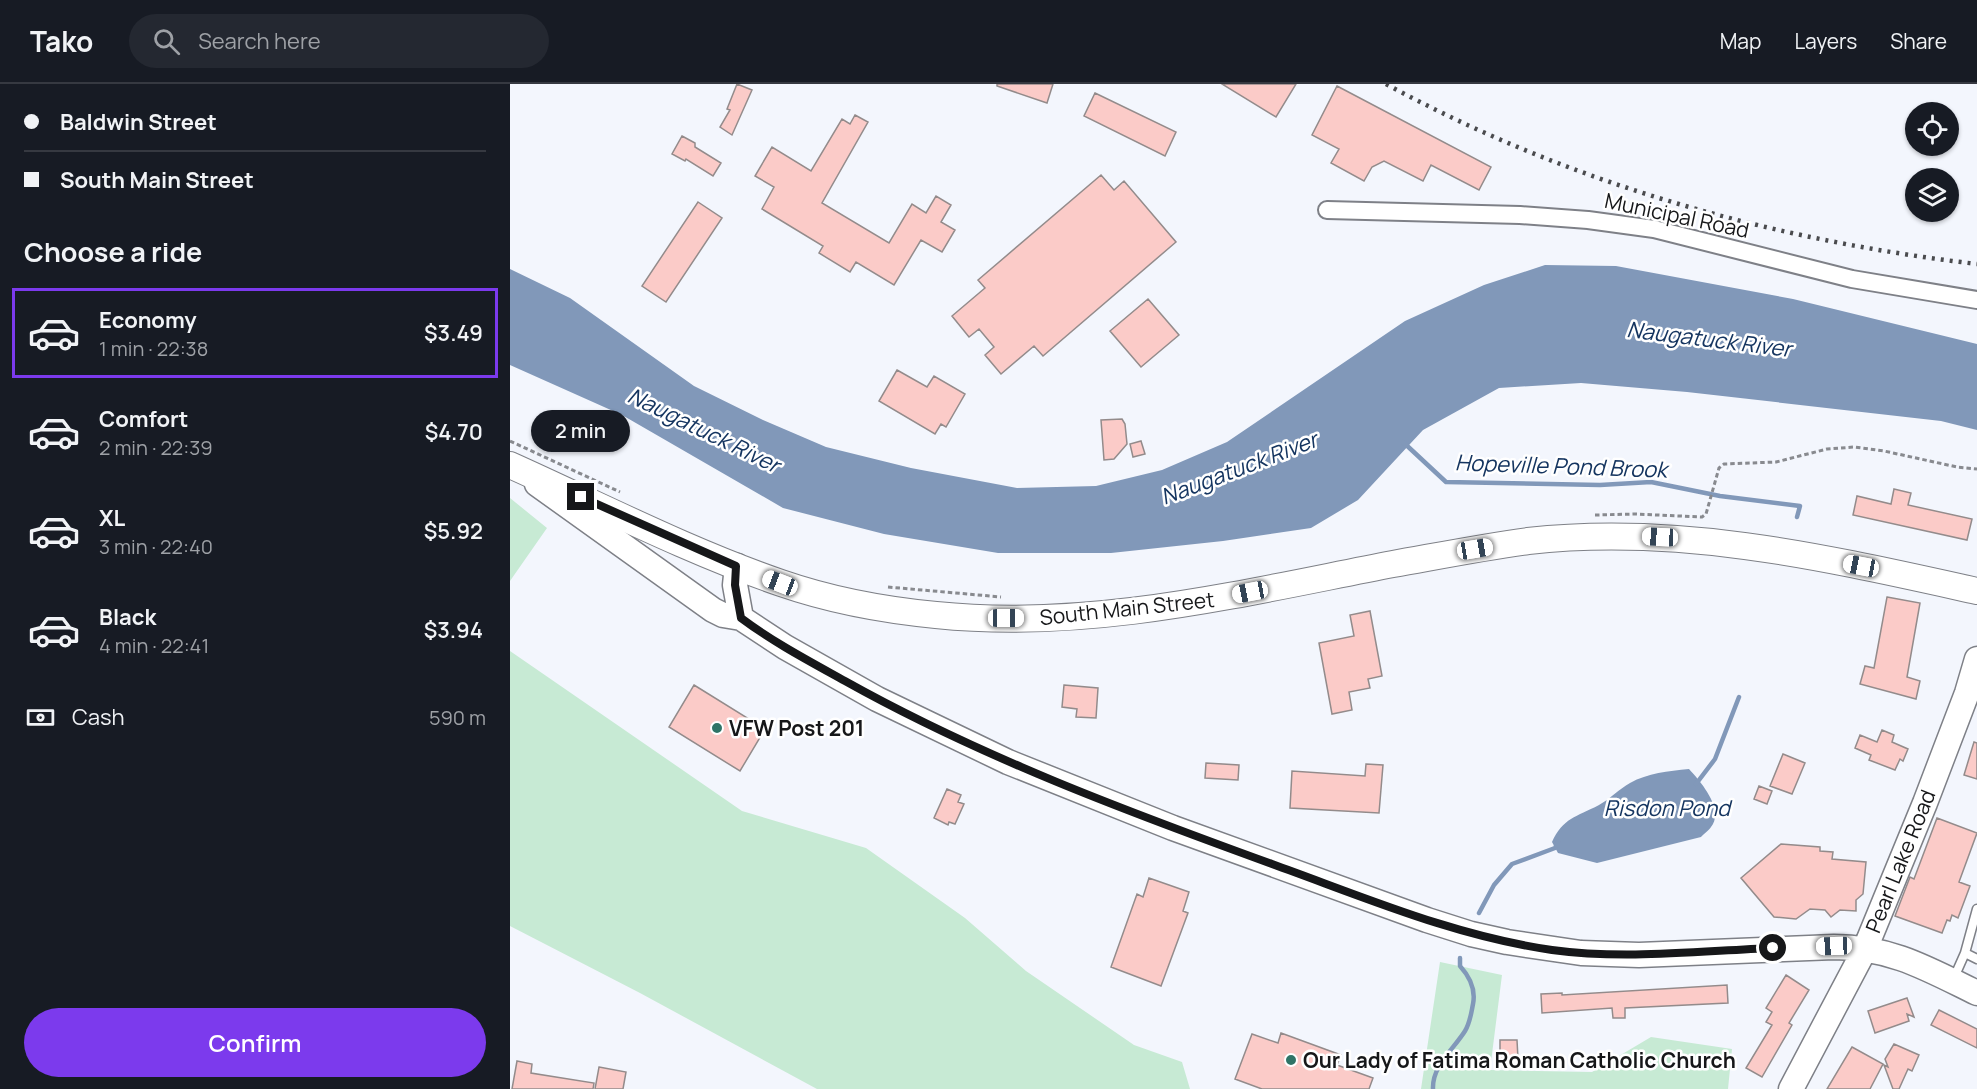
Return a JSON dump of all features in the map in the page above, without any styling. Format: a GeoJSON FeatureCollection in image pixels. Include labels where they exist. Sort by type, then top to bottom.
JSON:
{"type":"FeatureCollection","features":[{"type":"Feature","properties":{"kind":"main road","name":"South Main Street"},"geometry":{"type":"LineString","coordinates":[[519,469],[686,545],[801,589],[902,611],[975,618],[1043,618],[1135,611],[1205,601],[1509,544],[1574,538],[1647,536],[1701,540],[1773,550],[1977,591]]}},
{"type":"Feature","properties":{"kind":"main road"},"geometry":{"type":"LineString","coordinates":[[519,469],[543,489],[713,610],[723,615],[741,618],[785,647],[877,699],[1018,766],[1164,824],[1455,929],[1529,946],[1600,954],[1639,955],[1834,946],[1865,949],[1903,958],[1977,993]]}},
{"type":"Feature","properties":{"kind":"main road"},"geometry":{"type":"LineString","coordinates":[[736,566],[735,585],[741,618]]}},
{"type":"Feature","properties":{"kind":"main road","name":"Pearl Lake Road"},"geometry":{"type":"LineString","coordinates":[[1791,1089],[1865,949],[1925,803],[1967,693],[1977,659]]}},
{"type":"Feature","properties":{"kind":"street","name":"Municipal Road"},"geometry":{"type":"LineString","coordinates":[[1327,210],[1520,215],[1588,220],[1654,229],[1852,279],[1977,300]]}},
{"type":"Feature","properties":{"kind":"lane"},"geometry":{"type":"LineString","coordinates":[[1952,981],[1965,953],[1977,909]]}},
{"type":"Feature","properties":{"kind":"lane"},"geometry":{"type":"LineString","coordinates":[[1965,953],[1977,960]]}},
{"type":"Feature","properties":{"kind":"path"},"geometry":{"type":"LineString","coordinates":[[510,441],[622,493]]}},
{"type":"Feature","properties":{"kind":"path"},"geometry":{"type":"LineString","coordinates":[[1589,516],[1635,514],[1702,517],[1707,510],[1721,465],[1727,462],[1776,462],[1846,447],[1872,449],[1957,468],[1977,469]]}},
{"type":"Feature","properties":{"kind":"path"},"geometry":{"type":"LineString","coordinates":[[887,587],[1004,597]]}},
{"type":"Feature","properties":{"kind":"green space"},"geometry":{"type":"Polygon","coordinates":[[[510,498],[547,528],[510,581],[510,498]]]}},
{"type":"Feature","properties":{"kind":"green space"},"geometry":{"type":"Polygon","coordinates":[[[510,651],[742,811],[866,848],[965,918],[1026,971],[1134,1045],[1182,1062],[1190,1089],[817,1089],[510,926],[510,651]]]}},
{"type":"Feature","properties":{"kind":"green space"},"geometry":{"type":"Polygon","coordinates":[[[1440,962],[1502,975],[1490,1070],[1592,1072],[1651,1037],[1732,1049],[1728,1089],[1421,1089],[1440,962]]]}},
{"type":"Feature","properties":{"kind":"water","name":"Naugatuck River"},"geometry":{"type":"Polygon","coordinates":[[[1545,265],[1616,266],[1793,299],[1977,344],[1977,430],[1941,421],[1687,392],[1581,383],[1499,388],[1423,430],[1358,500],[1311,528],[1223,541],[1111,553],[998,553],[884,534],[783,508],[622,415],[510,365],[510,269],[570,298],[694,386],[763,420],[826,447],[911,468],[1017,488],[1096,486],[1162,470],[1227,442],[1405,321],[1484,285],[1545,265]]]}},
{"type":"Feature","properties":{"kind":"water","name":"Risdon Pond"},"geometry":{"type":"Polygon","coordinates":[[[1689,769],[1709,796],[1715,812],[1715,820],[1701,837],[1597,863],[1558,853],[1552,842],[1556,834],[1571,819],[1599,805],[1626,785],[1644,777],[1689,769]]]}},
{"type":"Feature","properties":{"kind":"building"},"geometry":{"type":"Polygon","coordinates":[[[737,84],[752,90],[732,135],[720,127],[730,110],[727,109],[737,84]]]}},
{"type":"Feature","properties":{"kind":"building"},"geometry":{"type":"Polygon","coordinates":[[[997,84],[1053,84],[1047,103],[997,86],[997,84]]]}},
{"type":"Feature","properties":{"kind":"building"},"geometry":{"type":"Polygon","coordinates":[[[1222,84],[1296,84],[1276,117],[1222,84]]]}},
{"type":"Feature","properties":{"kind":"building"},"geometry":{"type":"Polygon","coordinates":[[[1337,86],[1491,167],[1479,190],[1431,165],[1423,181],[1384,161],[1372,167],[1364,181],[1331,163],[1339,149],[1312,135],[1337,86]]]}},
{"type":"Feature","properties":{"kind":"building"},"geometry":{"type":"Polygon","coordinates":[[[1095,93],[1176,132],[1165,156],[1084,116],[1095,93]]]}},
{"type":"Feature","properties":{"kind":"building"},"geometry":{"type":"Polygon","coordinates":[[[855,115],[868,122],[822,203],[889,243],[912,204],[926,213],[936,196],[951,205],[941,222],[955,230],[942,252],[921,240],[894,285],[856,262],[850,272],[819,253],[823,246],[762,209],[774,187],[755,176],[772,147],[811,171],[842,119],[850,124],[855,115]]]}},
{"type":"Feature","properties":{"kind":"building"},"geometry":{"type":"Polygon","coordinates":[[[682,136],[721,163],[713,176],[686,159],[685,161],[672,154],[682,136]]]}},
{"type":"Feature","properties":{"kind":"building"},"geometry":{"type":"Polygon","coordinates":[[[1101,175],[1114,190],[1124,181],[1176,242],[1043,356],[1034,346],[1001,374],[985,355],[994,347],[979,329],[969,337],[952,316],[985,288],[978,280],[1101,175]]]}},
{"type":"Feature","properties":{"kind":"building"},"geometry":{"type":"Polygon","coordinates":[[[698,202],[722,218],[666,302],[642,286],[698,202]]]}},
{"type":"Feature","properties":{"kind":"building"},"geometry":{"type":"Polygon","coordinates":[[[1148,299],[1179,335],[1141,367],[1110,331],[1148,299]]]}},
{"type":"Feature","properties":{"kind":"building"},"geometry":{"type":"Polygon","coordinates":[[[897,370],[927,387],[934,376],[965,394],[946,427],[941,424],[935,434],[879,401],[897,370]]]}},
{"type":"Feature","properties":{"kind":"building"},"geometry":{"type":"Polygon","coordinates":[[[1122,419],[1125,424],[1127,444],[1114,459],[1104,460],[1101,420],[1122,419]]]}},
{"type":"Feature","properties":{"kind":"building"},"geometry":{"type":"Polygon","coordinates":[[[1141,441],[1145,454],[1133,457],[1130,444],[1141,441]]]}},
{"type":"Feature","properties":{"kind":"building"},"geometry":{"type":"Polygon","coordinates":[[[1894,489],[1911,493],[1908,505],[1972,519],[1967,540],[1853,515],[1857,496],[1891,504],[1894,489]]]}},
{"type":"Feature","properties":{"kind":"building"},"geometry":{"type":"Polygon","coordinates":[[[1887,597],[1920,603],[1907,677],[1920,681],[1916,699],[1860,684],[1865,666],[1874,668],[1887,597]]]}},
{"type":"Feature","properties":{"kind":"building"},"geometry":{"type":"Polygon","coordinates":[[[1370,611],[1382,676],[1368,679],[1370,688],[1349,692],[1352,710],[1332,714],[1319,643],[1354,636],[1350,615],[1370,611]]]}},
{"type":"Feature","properties":{"kind":"building","name":"VFW Post 201"},"geometry":{"type":"Polygon","coordinates":[[[694,685],[765,729],[740,771],[669,727],[694,685]]]}},
{"type":"Feature","properties":{"kind":"building"},"geometry":{"type":"Polygon","coordinates":[[[1064,685],[1098,688],[1096,718],[1076,717],[1077,709],[1062,707],[1064,685]]]}},
{"type":"Feature","properties":{"kind":"building"},"geometry":{"type":"Polygon","coordinates":[[[1882,730],[1894,735],[1892,742],[1908,749],[1903,761],[1900,759],[1895,770],[1869,760],[1871,755],[1855,748],[1860,735],[1877,742],[1882,730]]]}},
{"type":"Feature","properties":{"kind":"building"},"geometry":{"type":"Polygon","coordinates":[[[1974,742],[1977,743],[1977,779],[1964,775],[1974,742]]]}},
{"type":"Feature","properties":{"kind":"building"},"geometry":{"type":"Polygon","coordinates":[[[1783,754],[1805,763],[1792,794],[1770,786],[1783,754]]]}},
{"type":"Feature","properties":{"kind":"building"},"geometry":{"type":"Polygon","coordinates":[[[1206,763],[1239,765],[1238,780],[1205,778],[1206,763]]]}},
{"type":"Feature","properties":{"kind":"building"},"geometry":{"type":"Polygon","coordinates":[[[1366,764],[1383,765],[1379,813],[1290,808],[1292,771],[1365,776],[1366,764]]]}},
{"type":"Feature","properties":{"kind":"building"},"geometry":{"type":"Polygon","coordinates":[[[1759,786],[1772,791],[1767,804],[1754,799],[1759,786]]]}},
{"type":"Feature","properties":{"kind":"building"},"geometry":{"type":"Polygon","coordinates":[[[947,789],[961,795],[958,802],[964,804],[955,824],[949,822],[948,825],[934,818],[947,789]]]}},
{"type":"Feature","properties":{"kind":"building"},"geometry":{"type":"Polygon","coordinates":[[[1937,818],[1977,833],[1959,882],[1970,886],[1958,918],[1952,915],[1950,921],[1947,920],[1942,933],[1895,916],[1910,877],[1914,879],[1937,818]]]}},
{"type":"Feature","properties":{"kind":"building"},"geometry":{"type":"Polygon","coordinates":[[[1781,844],[1820,847],[1820,851],[1833,852],[1832,859],[1866,862],[1863,894],[1856,900],[1856,911],[1840,910],[1831,917],[1825,910],[1810,909],[1796,919],[1774,917],[1741,878],[1781,844]]]}},
{"type":"Feature","properties":{"kind":"building"},"geometry":{"type":"Polygon","coordinates":[[[1149,878],[1189,892],[1183,911],[1188,913],[1161,986],[1111,967],[1137,894],[1143,897],[1149,878]]]}},
{"type":"Feature","properties":{"kind":"building"},"geometry":{"type":"Polygon","coordinates":[[[1786,975],[1809,990],[1789,1023],[1792,1025],[1762,1077],[1746,1068],[1772,1025],[1766,1022],[1772,1012],[1766,1008],[1786,975]]]}},
{"type":"Feature","properties":{"kind":"building"},"geometry":{"type":"Polygon","coordinates":[[[1727,985],[1728,1003],[1625,1008],[1625,1018],[1613,1018],[1612,1008],[1542,1013],[1541,994],[1562,993],[1562,995],[1727,985]]]}},
{"type":"Feature","properties":{"kind":"building"},"geometry":{"type":"Polygon","coordinates":[[[1907,998],[1914,1017],[1907,1014],[1909,1021],[1875,1033],[1868,1011],[1907,998]]]}},
{"type":"Feature","properties":{"kind":"building"},"geometry":{"type":"Polygon","coordinates":[[[1939,1010],[1977,1029],[1977,1048],[1931,1025],[1939,1010]]]}},
{"type":"Feature","properties":{"kind":"building","name":"Our Lady of Fatima Roman Catholic Church"},"geometry":{"type":"Polygon","coordinates":[[[1281,1033],[1341,1055],[1337,1065],[1373,1078],[1369,1089],[1262,1089],[1235,1079],[1252,1034],[1278,1043],[1281,1033]]]}},
{"type":"Feature","properties":{"kind":"building"},"geometry":{"type":"Polygon","coordinates":[[[1500,1040],[1517,1040],[1518,1059],[1500,1059],[1500,1040]]]}},
{"type":"Feature","properties":{"kind":"building"},"geometry":{"type":"Polygon","coordinates":[[[1894,1044],[1919,1055],[1912,1071],[1908,1069],[1899,1089],[1893,1089],[1884,1065],[1888,1067],[1885,1059],[1894,1044]]]}},
{"type":"Feature","properties":{"kind":"building"},"geometry":{"type":"Polygon","coordinates":[[[1852,1047],[1883,1064],[1870,1089],[1827,1089],[1852,1047]]]}},
{"type":"Feature","properties":{"kind":"building"},"geometry":{"type":"Polygon","coordinates":[[[517,1061],[532,1064],[531,1073],[594,1083],[593,1089],[512,1089],[517,1061]]]}},
{"type":"Feature","properties":{"kind":"building"},"geometry":{"type":"Polygon","coordinates":[[[599,1067],[626,1072],[623,1089],[595,1089],[599,1067]]]}},
{"type":"Feature","properties":{"kind":"waterway","name":"Hopeville Pond Brook"},"geometry":{"type":"LineString","coordinates":[[1403,442],[1446,482],[1600,485],[1651,482],[1720,496],[1800,506],[1797,517]]}},
{"type":"Feature","properties":{"kind":"waterway","name":"Hopeville Pond Brook"},"geometry":{"type":"LineString","coordinates":[[1696,784],[1715,759],[1739,697]]}},
{"type":"Feature","properties":{"kind":"waterway","name":"Hopeville Pond Brook"},"geometry":{"type":"LineString","coordinates":[[1479,913],[1494,885],[1512,864],[1555,848],[1558,842]]}},
{"type":"Feature","properties":{"kind":"waterway","name":"Hopeville Pond Brook"},"geometry":{"type":"LineString","coordinates":[[1433,1089],[1436,1073],[1444,1058],[1465,1031],[1471,1015],[1474,999],[1473,988],[1467,974],[1460,966],[1460,958]]}},
{"type":"Feature","properties":{"kind":"railway"},"geometry":{"type":"LineString","coordinates":[[1386,84],[1526,151],[1672,202],[1747,223],[1823,240],[1977,264]]}},
{"type":"Feature","properties":{"kind":"place","name":"VFW Post 201"},"geometry":{"type":"Point","coordinates":[717,728]}},
{"type":"Feature","properties":{"kind":"place","name":"Our Lady of Fatima Roman Catholic Church"},"geometry":{"type":"Point","coordinates":[1291,1060]}},
{"type":"Feature","properties":{"kind":"route"},"geometry":{"type":"LineString","coordinates":[[581,497],[736,566],[735,585],[741,618],[768,637],[877,699],[993,755],[1173,828],[1427,920],[1471,934],[1507,942],[1581,953],[1620,955],[1773,948]]}}]}
